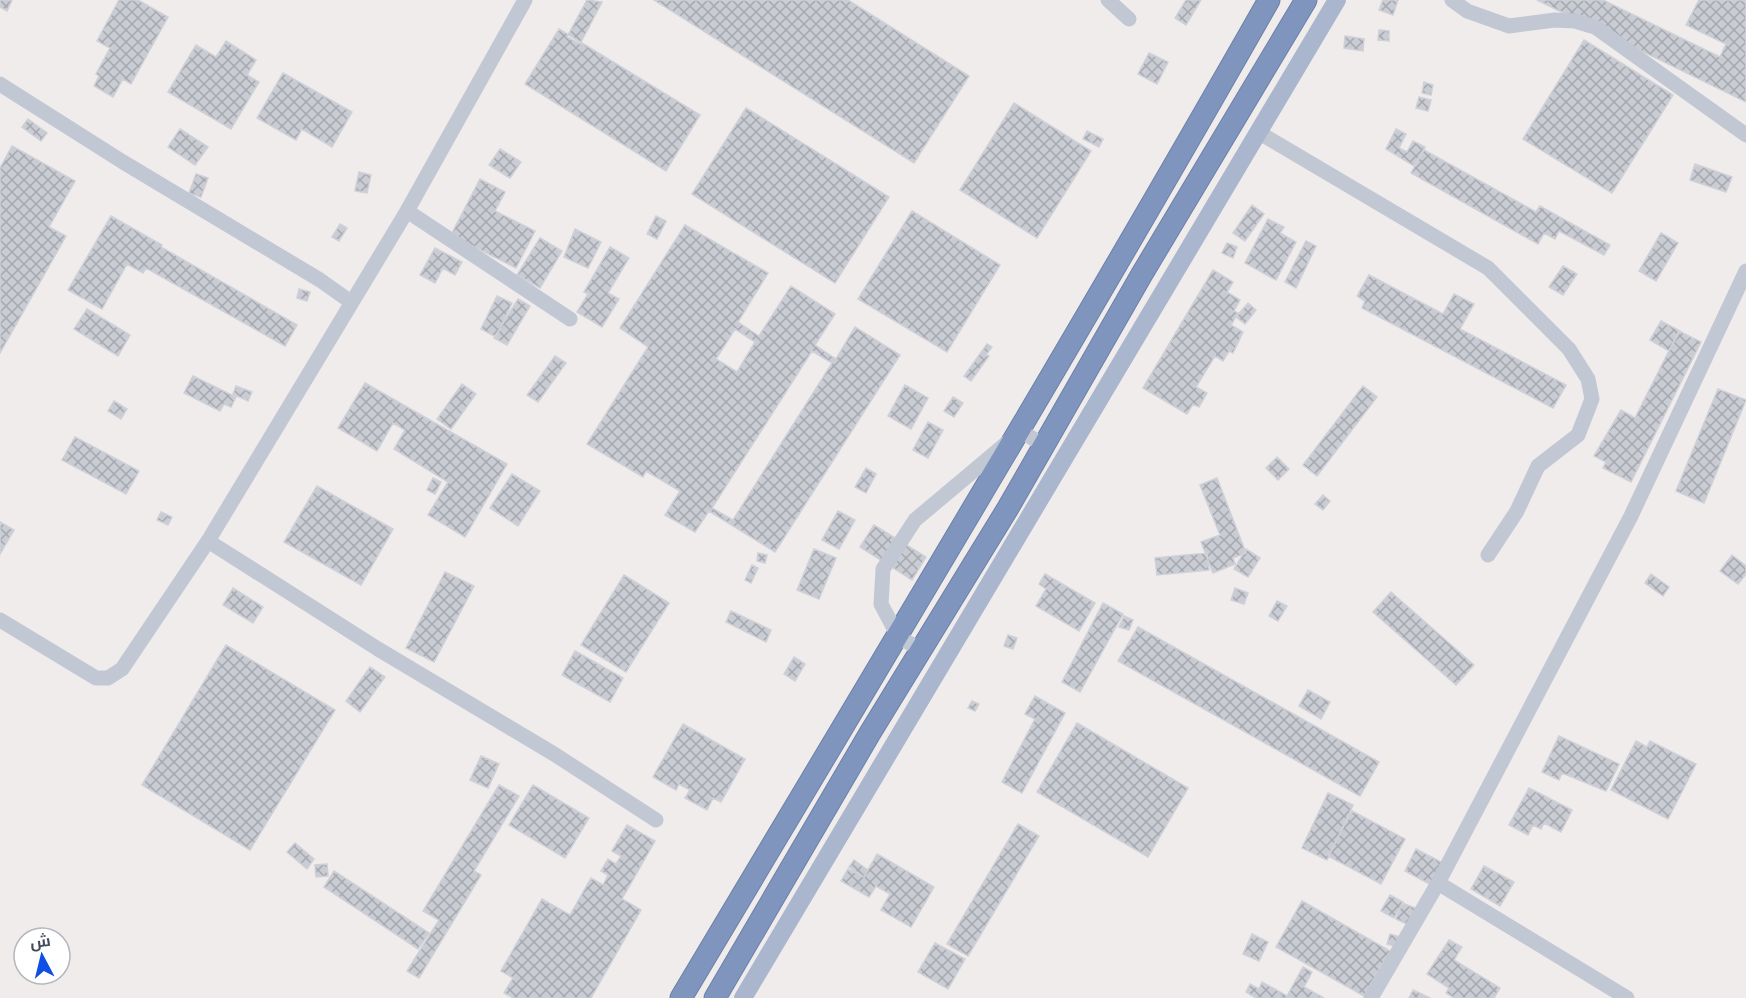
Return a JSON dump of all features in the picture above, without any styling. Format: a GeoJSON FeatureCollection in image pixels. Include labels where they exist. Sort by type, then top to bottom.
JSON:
{"type":"FeatureCollection","features":[{"type":"Feature","properties":{"kind":"highway"},"geometry":{"type":"LineString","coordinates":[[681,998],[1021,431],[1131,238],[1165,185],[1269,0]]}},
{"type":"Feature","properties":{"kind":"highway"},"geometry":{"type":"LineString","coordinates":[[715,998],[870,733],[922,651],[1158,245],[1306,0]]}},
{"type":"Feature","properties":{"kind":"main road"},"geometry":{"type":"LineString","coordinates":[[743,998],[1337,0]]}},
{"type":"Feature","properties":{"kind":"street"},"geometry":{"type":"LineString","coordinates":[[0,620],[90,675],[101,679],[116,676],[208,541],[407,211],[525,0]]}},
{"type":"Feature","properties":{"kind":"street"},"geometry":{"type":"LineString","coordinates":[[1108,0],[1129,19]]}},
{"type":"Feature","properties":{"kind":"street"},"geometry":{"type":"LineString","coordinates":[[1452,0],[1467,11],[1509,26],[1556,20],[1575,21],[1595,27],[1746,135]]}},
{"type":"Feature","properties":{"kind":"street"},"geometry":{"type":"LineString","coordinates":[[0,84],[123,162],[320,280],[351,302]]}},
{"type":"Feature","properties":{"kind":"street"},"geometry":{"type":"LineString","coordinates":[[1258,132],[1488,268],[1569,349],[1588,379],[1592,399],[1578,435],[1538,466],[1517,511],[1488,555]]}},
{"type":"Feature","properties":{"kind":"street"},"geometry":{"type":"LineString","coordinates":[[407,211],[570,319]]}},
{"type":"Feature","properties":{"kind":"street"},"geometry":{"type":"LineString","coordinates":[[1371,998],[1438,883],[1631,516],[1746,271]]}},
{"type":"Feature","properties":{"kind":"street"},"geometry":{"type":"LineString","coordinates":[[922,651],[898,636],[881,604],[883,569],[915,520],[1021,431],[1043,445]]}},
{"type":"Feature","properties":{"kind":"street"},"geometry":{"type":"LineString","coordinates":[[208,541],[378,649],[562,759],[656,820]]}},
{"type":"Feature","properties":{"kind":"street"},"geometry":{"type":"LineString","coordinates":[[1438,883],[1627,998]]}},
{"type":"Feature","properties":{"kind":"building"},"geometry":{"type":"Polygon","coordinates":[[[0,0],[12,0],[7,11],[0,7],[0,0]]]}},
{"type":"Feature","properties":{"kind":"building"},"geometry":{"type":"Polygon","coordinates":[[[119,0],[138,0],[168,17],[131,84],[123,79],[113,97],[94,86],[99,76],[96,74],[110,48],[97,41],[119,0]]]}},
{"type":"Feature","properties":{"kind":"building"},"geometry":{"type":"Polygon","coordinates":[[[587,0],[602,2],[580,44],[567,37],[587,0]]]}},
{"type":"Feature","properties":{"kind":"building"},"geometry":{"type":"Polygon","coordinates":[[[654,0],[848,0],[969,76],[914,163],[654,0]]]}},
{"type":"Feature","properties":{"kind":"building"},"geometry":{"type":"Polygon","coordinates":[[[1186,0],[1201,0],[1186,25],[1175,18],[1186,0]]]}},
{"type":"Feature","properties":{"kind":"building"},"geometry":{"type":"Polygon","coordinates":[[[1383,0],[1398,0],[1393,15],[1379,10],[1383,0]]]}},
{"type":"Feature","properties":{"kind":"building"},"geometry":{"type":"Polygon","coordinates":[[[1537,0],[1603,0],[1720,57],[1726,44],[1686,25],[1699,0],[1746,0],[1746,102],[1537,0]]]}},
{"type":"Feature","properties":{"kind":"building"},"geometry":{"type":"Polygon","coordinates":[[[559,29],[700,115],[666,171],[525,84],[559,29]]]}},
{"type":"Feature","properties":{"kind":"building"},"geometry":{"type":"Polygon","coordinates":[[[1379,30],[1389,31],[1389,41],[1378,40],[1379,30]]]}},
{"type":"Feature","properties":{"kind":"building"},"geometry":{"type":"Polygon","coordinates":[[[1345,36],[1364,39],[1363,51],[1344,48],[1345,36]]]}},
{"type":"Feature","properties":{"kind":"building"},"geometry":{"type":"Polygon","coordinates":[[[1584,40],[1673,95],[1612,193],[1523,139],[1584,40]]]}},
{"type":"Feature","properties":{"kind":"building"},"geometry":{"type":"Polygon","coordinates":[[[226,41],[256,60],[247,75],[259,82],[231,129],[168,92],[196,45],[216,57],[226,41]]]}},
{"type":"Feature","properties":{"kind":"building"},"geometry":{"type":"Polygon","coordinates":[[[1149,53],[1168,62],[1157,84],[1138,74],[1149,53]]]}},
{"type":"Feature","properties":{"kind":"building"},"geometry":{"type":"Polygon","coordinates":[[[283,73],[352,112],[332,147],[302,129],[296,140],[257,118],[283,73]]]}},
{"type":"Feature","properties":{"kind":"building"},"geometry":{"type":"Polygon","coordinates":[[[1424,82],[1433,85],[1431,95],[1422,93],[1424,82]]]}},
{"type":"Feature","properties":{"kind":"building"},"geometry":{"type":"Polygon","coordinates":[[[1419,97],[1431,100],[1428,111],[1416,108],[1419,97]]]}},
{"type":"Feature","properties":{"kind":"building"},"geometry":{"type":"Polygon","coordinates":[[[1014,103],[1091,151],[1037,238],[960,190],[1014,103]]]}},
{"type":"Feature","properties":{"kind":"building"},"geometry":{"type":"Polygon","coordinates":[[[746,108],[889,197],[835,283],[692,194],[746,108]]]}},
{"type":"Feature","properties":{"kind":"building"},"geometry":{"type":"Polygon","coordinates":[[[28,119],[47,133],[41,141],[22,127],[28,119]]]}},
{"type":"Feature","properties":{"kind":"building"},"geometry":{"type":"Polygon","coordinates":[[[180,129],[208,147],[195,165],[168,147],[180,129]]]}},
{"type":"Feature","properties":{"kind":"building"},"geometry":{"type":"Polygon","coordinates":[[[1396,129],[1406,134],[1399,148],[1407,152],[1413,141],[1425,147],[1414,166],[1386,149],[1396,129]]]}},
{"type":"Feature","properties":{"kind":"building"},"geometry":{"type":"Polygon","coordinates":[[[1087,131],[1103,139],[1099,147],[1083,139],[1087,131]]]}},
{"type":"Feature","properties":{"kind":"building"},"geometry":{"type":"Polygon","coordinates":[[[12,146],[75,181],[49,227],[66,236],[0,353],[0,168],[12,146]]]}},
{"type":"Feature","properties":{"kind":"building"},"geometry":{"type":"Polygon","coordinates":[[[500,149],[521,162],[510,178],[489,165],[500,149]]]}},
{"type":"Feature","properties":{"kind":"building"},"geometry":{"type":"Polygon","coordinates":[[[1424,150],[1536,212],[1540,206],[1610,245],[1604,255],[1559,231],[1555,239],[1544,233],[1538,244],[1411,173],[1424,150]]]}},
{"type":"Feature","properties":{"kind":"building"},"geometry":{"type":"Polygon","coordinates":[[[1695,164],[1732,177],[1726,192],[1690,180],[1695,164]]]}},
{"type":"Feature","properties":{"kind":"building"},"geometry":{"type":"Polygon","coordinates":[[[359,172],[371,175],[367,193],[355,191],[359,172]]]}},
{"type":"Feature","properties":{"kind":"building"},"geometry":{"type":"Polygon","coordinates":[[[196,174],[208,178],[201,197],[189,193],[196,174]]]}},
{"type":"Feature","properties":{"kind":"building"},"geometry":{"type":"Polygon","coordinates":[[[480,179],[505,192],[495,211],[535,231],[516,268],[451,235],[480,179]]]}},
{"type":"Feature","properties":{"kind":"building"},"geometry":{"type":"Polygon","coordinates":[[[1252,205],[1264,214],[1245,241],[1233,233],[1252,205]]]}},
{"type":"Feature","properties":{"kind":"building"},"geometry":{"type":"Polygon","coordinates":[[[912,211],[1000,265],[947,352],[858,299],[912,211]]]}},
{"type":"Feature","properties":{"kind":"building"},"geometry":{"type":"Polygon","coordinates":[[[111,216],[297,325],[285,346],[146,268],[143,273],[127,264],[102,309],[68,290],[111,216]]]}},
{"type":"Feature","properties":{"kind":"building"},"geometry":{"type":"Polygon","coordinates":[[[656,216],[666,221],[657,239],[647,234],[656,216]]]}},
{"type":"Feature","properties":{"kind":"building"},"geometry":{"type":"Polygon","coordinates":[[[1268,219],[1284,227],[1280,233],[1296,242],[1276,280],[1245,263],[1268,219]]]}},
{"type":"Feature","properties":{"kind":"building"},"geometry":{"type":"Polygon","coordinates":[[[340,224],[347,228],[339,241],[332,237],[340,224]]]}},
{"type":"Feature","properties":{"kind":"building"},"geometry":{"type":"Polygon","coordinates":[[[685,225],[768,273],[738,322],[759,336],[791,286],[835,314],[815,345],[836,359],[855,327],[900,355],[775,552],[709,511],[695,532],[665,515],[680,491],[646,471],[643,477],[587,444],[648,347],[620,328],[685,225]],[[735,329],[716,359],[737,372],[755,342],[735,329]],[[812,351],[712,508],[733,520],[832,363],[812,351]]]}},
{"type":"Feature","properties":{"kind":"building"},"geometry":{"type":"Polygon","coordinates":[[[575,229],[601,242],[588,268],[564,257],[575,229]]]}},
{"type":"Feature","properties":{"kind":"building"},"geometry":{"type":"Polygon","coordinates":[[[1661,233],[1678,243],[1656,281],[1639,271],[1661,233]]]}},
{"type":"Feature","properties":{"kind":"building"},"geometry":{"type":"Polygon","coordinates":[[[540,238],[562,251],[540,288],[517,275],[540,238]]]}},
{"type":"Feature","properties":{"kind":"building"},"geometry":{"type":"Polygon","coordinates":[[[1306,241],[1316,246],[1296,288],[1285,282],[1306,241]]]}},
{"type":"Feature","properties":{"kind":"building"},"geometry":{"type":"Polygon","coordinates":[[[1227,243],[1237,247],[1233,258],[1222,253],[1227,243]]]}},
{"type":"Feature","properties":{"kind":"building"},"geometry":{"type":"Polygon","coordinates":[[[610,247],[629,258],[608,293],[619,299],[602,327],[577,312],[588,294],[584,292],[610,247]]]}},
{"type":"Feature","properties":{"kind":"building"},"geometry":{"type":"Polygon","coordinates":[[[435,248],[462,262],[455,275],[443,268],[435,283],[420,275],[435,248]]]}},
{"type":"Feature","properties":{"kind":"building"},"geometry":{"type":"Polygon","coordinates":[[[1563,266],[1577,274],[1563,295],[1549,287],[1563,266]]]}},
{"type":"Feature","properties":{"kind":"building"},"geometry":{"type":"Polygon","coordinates":[[[1213,270],[1233,282],[1227,292],[1240,300],[1234,311],[1238,313],[1231,325],[1243,332],[1233,353],[1229,351],[1223,361],[1215,356],[1196,387],[1207,393],[1199,407],[1193,404],[1187,414],[1143,388],[1213,270]]]}},
{"type":"Feature","properties":{"kind":"building"},"geometry":{"type":"Polygon","coordinates":[[[1369,275],[1443,314],[1454,294],[1474,304],[1460,329],[1566,385],[1553,408],[1362,308],[1365,301],[1357,296],[1369,275]]]}},
{"type":"Feature","properties":{"kind":"building"},"geometry":{"type":"Polygon","coordinates":[[[299,289],[310,292],[307,301],[297,298],[299,289]]]}},
{"type":"Feature","properties":{"kind":"building"},"geometry":{"type":"Polygon","coordinates":[[[497,296],[512,303],[496,337],[481,329],[497,296]]]}},
{"type":"Feature","properties":{"kind":"building"},"geometry":{"type":"Polygon","coordinates":[[[518,299],[530,306],[507,345],[494,338],[518,299]]]}},
{"type":"Feature","properties":{"kind":"building"},"geometry":{"type":"Polygon","coordinates":[[[1248,303],[1256,310],[1245,324],[1236,317],[1248,303]]]}},
{"type":"Feature","properties":{"kind":"building"},"geometry":{"type":"Polygon","coordinates":[[[87,309],[130,335],[118,356],[74,329],[87,309]]]}},
{"type":"Feature","properties":{"kind":"building"},"geometry":{"type":"Polygon","coordinates":[[[1661,321],[1680,331],[1669,351],[1650,340],[1661,321]]]}},
{"type":"Feature","properties":{"kind":"building"},"geometry":{"type":"Polygon","coordinates":[[[1679,331],[1701,342],[1631,482],[1603,468],[1606,462],[1594,456],[1621,410],[1635,418],[1679,331]]]}},
{"type":"Feature","properties":{"kind":"building"},"geometry":{"type":"Polygon","coordinates":[[[987,344],[992,347],[986,355],[989,356],[971,381],[964,376],[987,344]]]}},
{"type":"Feature","properties":{"kind":"building"},"geometry":{"type":"Polygon","coordinates":[[[555,356],[566,363],[538,402],[527,395],[555,356]]]}},
{"type":"Feature","properties":{"kind":"building"},"geometry":{"type":"Polygon","coordinates":[[[193,376],[236,397],[231,407],[224,404],[220,411],[184,393],[193,376]]]}},
{"type":"Feature","properties":{"kind":"building"},"geometry":{"type":"Polygon","coordinates":[[[365,383],[507,464],[465,537],[428,515],[448,482],[394,449],[405,430],[393,423],[377,451],[338,428],[365,383]]]}},
{"type":"Feature","properties":{"kind":"building"},"geometry":{"type":"Polygon","coordinates":[[[462,384],[476,394],[451,429],[437,419],[462,384]]]}},
{"type":"Feature","properties":{"kind":"building"},"geometry":{"type":"Polygon","coordinates":[[[905,385],[928,398],[911,429],[888,416],[905,385]]]}},
{"type":"Feature","properties":{"kind":"building"},"geometry":{"type":"Polygon","coordinates":[[[236,386],[252,392],[248,401],[233,394],[236,386]]]}},
{"type":"Feature","properties":{"kind":"building"},"geometry":{"type":"Polygon","coordinates":[[[1363,386],[1377,397],[1317,476],[1303,465],[1363,386]]]}},
{"type":"Feature","properties":{"kind":"building"},"geometry":{"type":"Polygon","coordinates":[[[1718,389],[1746,400],[1704,503],[1676,491],[1718,389]]]}},
{"type":"Feature","properties":{"kind":"building"},"geometry":{"type":"Polygon","coordinates":[[[953,397],[963,403],[954,417],[944,411],[953,397]]]}},
{"type":"Feature","properties":{"kind":"building"},"geometry":{"type":"Polygon","coordinates":[[[114,401],[127,409],[121,419],[108,411],[114,401]]]}},
{"type":"Feature","properties":{"kind":"building"},"geometry":{"type":"Polygon","coordinates":[[[928,422],[943,430],[928,458],[913,450],[928,422]]]}},
{"type":"Feature","properties":{"kind":"building"},"geometry":{"type":"Polygon","coordinates":[[[75,437],[139,471],[126,494],[62,460],[75,437]]]}},
{"type":"Feature","properties":{"kind":"building"},"geometry":{"type":"Polygon","coordinates":[[[1277,457],[1289,469],[1278,480],[1266,468],[1277,457]]]}},
{"type":"Feature","properties":{"kind":"building"},"geometry":{"type":"Polygon","coordinates":[[[866,468],[876,474],[866,493],[855,487],[866,468]]]}},
{"type":"Feature","properties":{"kind":"building"},"geometry":{"type":"Polygon","coordinates":[[[512,474],[540,491],[518,526],[490,508],[512,474]]]}},
{"type":"Feature","properties":{"kind":"building"},"geometry":{"type":"Polygon","coordinates":[[[433,478],[441,482],[435,494],[427,490],[433,478]]]}},
{"type":"Feature","properties":{"kind":"building"},"geometry":{"type":"Polygon","coordinates":[[[1217,478],[1246,553],[1233,558],[1235,564],[1213,573],[1201,542],[1220,535],[1200,485],[1217,478]]]}},
{"type":"Feature","properties":{"kind":"building"},"geometry":{"type":"Polygon","coordinates":[[[317,486],[393,529],[361,585],[284,542],[317,486]]]}},
{"type":"Feature","properties":{"kind":"building"},"geometry":{"type":"Polygon","coordinates":[[[1323,495],[1330,501],[1323,510],[1315,504],[1323,495]]]}},
{"type":"Feature","properties":{"kind":"building"},"geometry":{"type":"Polygon","coordinates":[[[838,511],[855,520],[839,549],[822,540],[838,511]]]}},
{"type":"Feature","properties":{"kind":"building"},"geometry":{"type":"Polygon","coordinates":[[[161,512],[172,517],[168,525],[157,520],[161,512]]]}},
{"type":"Feature","properties":{"kind":"building"},"geometry":{"type":"Polygon","coordinates":[[[0,522],[14,530],[0,554],[0,522]]]}},
{"type":"Feature","properties":{"kind":"building"},"geometry":{"type":"Polygon","coordinates":[[[874,525],[926,557],[912,580],[860,547],[874,525]]]}},
{"type":"Feature","properties":{"kind":"building"},"geometry":{"type":"Polygon","coordinates":[[[814,549],[836,558],[819,599],[797,590],[814,549]]]}},
{"type":"Feature","properties":{"kind":"building"},"geometry":{"type":"Polygon","coordinates":[[[1246,549],[1260,558],[1248,577],[1234,569],[1246,549]]]}},
{"type":"Feature","properties":{"kind":"building"},"geometry":{"type":"Polygon","coordinates":[[[758,553],[767,555],[765,563],[757,561],[758,553]]]}},
{"type":"Feature","properties":{"kind":"building"},"geometry":{"type":"Polygon","coordinates":[[[1207,553],[1209,570],[1157,575],[1155,558],[1207,553]]]}},
{"type":"Feature","properties":{"kind":"building"},"geometry":{"type":"Polygon","coordinates":[[[1732,555],[1746,566],[1746,574],[1738,584],[1720,571],[1732,555]]]}},
{"type":"Feature","properties":{"kind":"building"},"geometry":{"type":"Polygon","coordinates":[[[752,565],[758,568],[751,583],[745,580],[752,565]]]}},
{"type":"Feature","properties":{"kind":"building"},"geometry":{"type":"Polygon","coordinates":[[[445,572],[474,586],[434,662],[406,648],[445,572]]]}},
{"type":"Feature","properties":{"kind":"building"},"geometry":{"type":"Polygon","coordinates":[[[1045,574],[1095,603],[1079,631],[1036,606],[1046,589],[1039,584],[1045,574]]]}},
{"type":"Feature","properties":{"kind":"building"},"geometry":{"type":"Polygon","coordinates":[[[1651,574],[1669,587],[1663,596],[1645,583],[1651,574]]]}},
{"type":"Feature","properties":{"kind":"building"},"geometry":{"type":"Polygon","coordinates":[[[624,575],[669,603],[626,672],[581,645],[624,575]]]}},
{"type":"Feature","properties":{"kind":"building"},"geometry":{"type":"Polygon","coordinates":[[[233,588],[263,607],[253,623],[223,605],[233,588]]]}},
{"type":"Feature","properties":{"kind":"building"},"geometry":{"type":"Polygon","coordinates":[[[1235,588],[1248,593],[1244,604],[1231,600],[1235,588]]]}},
{"type":"Feature","properties":{"kind":"building"},"geometry":{"type":"Polygon","coordinates":[[[1391,592],[1474,665],[1456,685],[1373,612],[1391,592]]]}},
{"type":"Feature","properties":{"kind":"building"},"geometry":{"type":"Polygon","coordinates":[[[1277,601],[1287,606],[1278,621],[1269,616],[1277,601]]]}},
{"type":"Feature","properties":{"kind":"building"},"geometry":{"type":"Polygon","coordinates":[[[1103,603],[1123,614],[1080,692],[1062,682],[1103,603]]]}},
{"type":"Feature","properties":{"kind":"building"},"geometry":{"type":"Polygon","coordinates":[[[731,611],[771,630],[766,642],[726,622],[731,611]]]}},
{"type":"Feature","properties":{"kind":"building"},"geometry":{"type":"Polygon","coordinates":[[[1124,616],[1133,620],[1129,630],[1119,627],[1124,616]]]}},
{"type":"Feature","properties":{"kind":"building"},"geometry":{"type":"Polygon","coordinates":[[[1138,627],[1379,762],[1360,796],[1118,661],[1138,627]]]}},
{"type":"Feature","properties":{"kind":"building"},"geometry":{"type":"Polygon","coordinates":[[[1008,635],[1017,638],[1013,649],[1004,646],[1008,635]]]}},
{"type":"Feature","properties":{"kind":"building"},"geometry":{"type":"Polygon","coordinates":[[[226,645],[335,710],[250,850],[142,785],[226,645]]]}},
{"type":"Feature","properties":{"kind":"building"},"geometry":{"type":"Polygon","coordinates":[[[575,651],[623,678],[610,702],[562,675],[575,651]]]}},
{"type":"Feature","properties":{"kind":"building"},"geometry":{"type":"Polygon","coordinates":[[[794,657],[805,664],[795,681],[784,674],[794,657]]]}},
{"type":"Feature","properties":{"kind":"building"},"geometry":{"type":"Polygon","coordinates":[[[370,667],[385,677],[360,712],[346,701],[370,667]]]}},
{"type":"Feature","properties":{"kind":"building"},"geometry":{"type":"Polygon","coordinates":[[[1308,690],[1330,702],[1321,719],[1299,706],[1308,690]]]}},
{"type":"Feature","properties":{"kind":"building"},"geometry":{"type":"Polygon","coordinates":[[[1035,696],[1065,713],[1022,793],[1002,782],[1035,719],[1025,714],[1035,696]]]}},
{"type":"Feature","properties":{"kind":"building"},"geometry":{"type":"Polygon","coordinates":[[[972,701],[979,704],[975,711],[968,708],[972,701]]]}},
{"type":"Feature","properties":{"kind":"building"},"geometry":{"type":"Polygon","coordinates":[[[1077,723],[1188,788],[1148,857],[1037,792],[1077,723]]]}},
{"type":"Feature","properties":{"kind":"building"},"geometry":{"type":"Polygon","coordinates":[[[683,724],[745,759],[721,802],[713,798],[707,810],[685,798],[690,790],[679,784],[676,790],[653,777],[683,724]]]}},
{"type":"Feature","properties":{"kind":"building"},"geometry":{"type":"Polygon","coordinates":[[[1559,736],[1619,764],[1606,791],[1562,773],[1559,780],[1542,772],[1559,736]]]}},
{"type":"Feature","properties":{"kind":"building"},"geometry":{"type":"Polygon","coordinates":[[[1636,741],[1647,747],[1650,741],[1696,764],[1668,819],[1611,790],[1636,741]]]}},
{"type":"Feature","properties":{"kind":"building"},"geometry":{"type":"Polygon","coordinates":[[[481,756],[499,764],[488,788],[470,780],[481,756]]]}},
{"type":"Feature","properties":{"kind":"building"},"geometry":{"type":"Polygon","coordinates":[[[499,785],[519,796],[474,871],[481,875],[419,978],[407,971],[439,920],[423,911],[499,785]]]}},
{"type":"Feature","properties":{"kind":"building"},"geometry":{"type":"Polygon","coordinates":[[[533,785],[589,818],[565,858],[509,825],[533,785]]]}},
{"type":"Feature","properties":{"kind":"building"},"geometry":{"type":"Polygon","coordinates":[[[1529,788],[1572,810],[1561,832],[1544,823],[1541,829],[1533,825],[1528,835],[1509,825],[1529,788]]]}},
{"type":"Feature","properties":{"kind":"building"},"geometry":{"type":"Polygon","coordinates":[[[1328,793],[1353,805],[1327,860],[1302,848],[1328,793]]]}},
{"type":"Feature","properties":{"kind":"building"},"geometry":{"type":"Polygon","coordinates":[[[1352,811],[1405,839],[1381,884],[1328,856],[1352,811]]]}},
{"type":"Feature","properties":{"kind":"building"},"geometry":{"type":"Polygon","coordinates":[[[1018,824],[1039,836],[968,956],[947,944],[1018,824]]]}},
{"type":"Feature","properties":{"kind":"building"},"geometry":{"type":"Polygon","coordinates":[[[627,825],[655,841],[622,899],[641,910],[591,998],[513,998],[504,993],[513,978],[501,971],[542,899],[570,915],[591,878],[603,885],[608,875],[601,871],[608,859],[616,864],[621,856],[612,851],[627,825]]]}},
{"type":"Feature","properties":{"kind":"building"},"geometry":{"type":"Polygon","coordinates":[[[295,843],[314,859],[307,869],[287,852],[295,843]]]}},
{"type":"Feature","properties":{"kind":"building"},"geometry":{"type":"Polygon","coordinates":[[[1416,849],[1445,864],[1433,886],[1405,871],[1416,849]]]}},
{"type":"Feature","properties":{"kind":"building"},"geometry":{"type":"Polygon","coordinates":[[[877,854],[934,887],[911,927],[881,910],[890,894],[876,886],[869,897],[841,881],[848,869],[864,877],[877,854]]]}},
{"type":"Feature","properties":{"kind":"building"},"geometry":{"type":"Polygon","coordinates":[[[854,860],[868,870],[864,877],[849,867],[854,860]]]}},
{"type":"Feature","properties":{"kind":"building"},"geometry":{"type":"Polygon","coordinates":[[[327,864],[328,876],[316,877],[315,865],[327,864]]]}},
{"type":"Feature","properties":{"kind":"building"},"geometry":{"type":"Polygon","coordinates":[[[1484,866],[1514,882],[1500,906],[1471,889],[1484,866]]]}},
{"type":"Feature","properties":{"kind":"building"},"geometry":{"type":"Polygon","coordinates":[[[334,871],[429,933],[418,949],[324,887],[334,871]]]}},
{"type":"Feature","properties":{"kind":"building"},"geometry":{"type":"Polygon","coordinates":[[[1390,895],[1403,902],[1394,918],[1381,911],[1390,895]]]}},
{"type":"Feature","properties":{"kind":"building"},"geometry":{"type":"Polygon","coordinates":[[[1302,901],[1390,951],[1364,996],[1276,947],[1302,901]]]}},
{"type":"Feature","properties":{"kind":"building"},"geometry":{"type":"Polygon","coordinates":[[[1402,903],[1418,909],[1411,926],[1396,919],[1402,903]]]}},
{"type":"Feature","properties":{"kind":"building"},"geometry":{"type":"Polygon","coordinates":[[[1252,934],[1268,942],[1259,961],[1243,954],[1252,934]]]}},
{"type":"Feature","properties":{"kind":"building"},"geometry":{"type":"Polygon","coordinates":[[[1390,934],[1400,937],[1398,947],[1387,944],[1390,934]]]}},
{"type":"Feature","properties":{"kind":"building"},"geometry":{"type":"Polygon","coordinates":[[[1449,940],[1462,947],[1454,960],[1500,988],[1494,998],[1454,998],[1446,993],[1449,988],[1427,974],[1449,940]]]}},
{"type":"Feature","properties":{"kind":"building"},"geometry":{"type":"Polygon","coordinates":[[[935,943],[965,959],[948,989],[918,972],[935,943]]]}},
{"type":"Feature","properties":{"kind":"building"},"geometry":{"type":"Polygon","coordinates":[[[1303,967],[1312,972],[1304,987],[1324,998],[1256,998],[1246,992],[1250,984],[1259,989],[1262,982],[1287,996],[1303,967]]]}},
{"type":"Feature","properties":{"kind":"building"},"geometry":{"type":"Polygon","coordinates":[[[1413,990],[1430,998],[1409,998],[1413,990]]]}}]}
